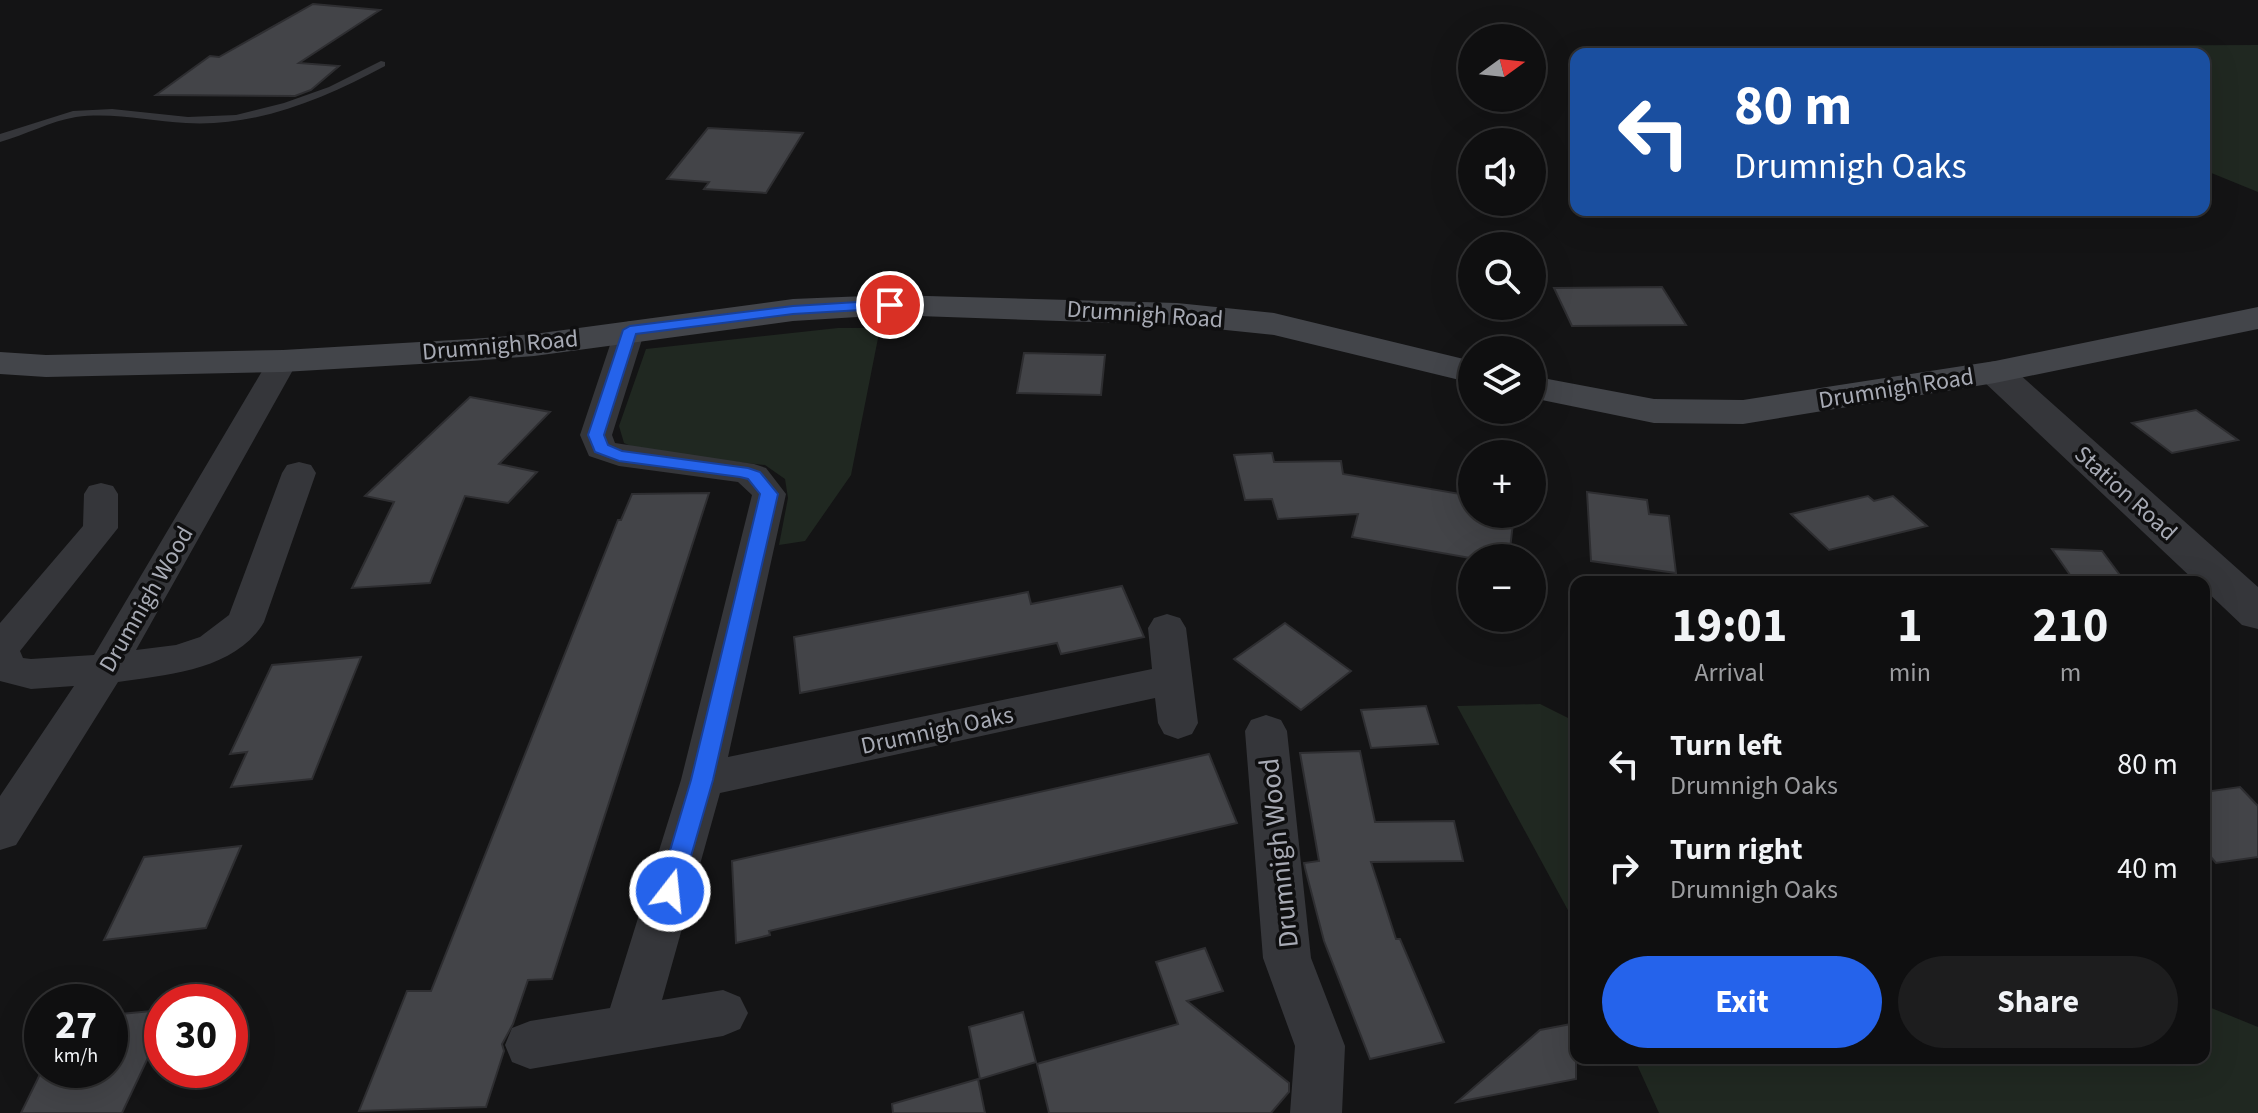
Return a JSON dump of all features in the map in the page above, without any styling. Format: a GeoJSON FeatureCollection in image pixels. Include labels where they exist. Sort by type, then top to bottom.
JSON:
{"type":"FeatureCollection","features":[{"type":"Feature","properties":{"kind":"main road","name":"Drumnigh Road"},"geometry":{"type":"LineString","coordinates":[[0,363],[46,366],[283,361],[534,345],[793,310],[890,305],[1163,313],[1274,324],[1458,369]]}},
{"type":"Feature","properties":{"kind":"main road","name":"Drumnigh Road"},"geometry":{"type":"LineString","coordinates":[[1546,390],[1654,411],[1743,412],[1995,372],[2258,318]]}},
{"type":"Feature","properties":{"kind":"street"},"geometry":{"type":"LineString","coordinates":[[629,1028],[702,780],[769,494],[754,476],[742,472],[619,456],[601,449],[596,435],[630,330]]}},
{"type":"Feature","properties":{"kind":"street","name":"Drumnigh Wood"},"geometry":{"type":"LineString","coordinates":[[0,832],[106,669],[283,361]]}},
{"type":"Feature","properties":{"kind":"street","name":"Station Road"},"geometry":{"type":"LineString","coordinates":[[1995,372],[2258,613]]}},
{"type":"Feature","properties":{"kind":"street"},"geometry":{"type":"LineString","coordinates":[[101,494],[100,528],[0,649],[9,669],[31,674],[106,669],[176,659],[214,647],[245,622],[299,473]]}},
{"type":"Feature","properties":{"kind":"street"},"geometry":{"type":"LineString","coordinates":[[1167,628],[1178,723]]}},
{"type":"Feature","properties":{"kind":"street","name":"Drumnigh Oaks"},"geometry":{"type":"LineString","coordinates":[[702,780],[1171,680]]}},
{"type":"Feature","properties":{"kind":"street","name":"Drumnigh Wood"},"geometry":{"type":"LineString","coordinates":[[1266,731],[1287,958],[1320,1046],[1316,1113]]}},
{"type":"Feature","properties":{"kind":"street"},"geometry":{"type":"LineString","coordinates":[[530,1045],[723,1013]]}},
{"type":"Feature","properties":{"kind":"lane"},"geometry":{"type":"LineString","coordinates":[[0,138],[73,114],[112,112],[188,120],[236,118],[288,106],[333,89],[381,64]]}},
{"type":"Feature","properties":{"kind":"shaded area"},"geometry":{"type":"Polygon","coordinates":[[[2258,45],[2258,192],[2210,172],[2210,48],[1792,47],[2258,45]]]}},
{"type":"Feature","properties":{"kind":"shaded area"},"geometry":{"type":"Polygon","coordinates":[[[838,328],[880,328],[851,475],[805,541],[779,545],[788,498],[785,479],[765,465],[642,451],[624,443],[619,426],[646,349],[838,328]]]}},
{"type":"Feature","properties":{"kind":"shaded area"},"geometry":{"type":"Polygon","coordinates":[[[1540,704],[1570,719],[1570,914],[1457,706],[1540,704]]]}},
{"type":"Feature","properties":{"kind":"shaded area"},"geometry":{"type":"Polygon","coordinates":[[[2210,1007],[2258,1027],[2258,1113],[1659,1113],[1637,1064],[2210,1064],[2210,1007]]]}},
{"type":"Feature","properties":{"kind":"building"},"geometry":{"type":"Polygon","coordinates":[[[313,4],[380,10],[299,63],[339,66],[311,90],[295,96],[156,95],[210,56],[219,57],[313,4]]]}},
{"type":"Feature","properties":{"kind":"building"},"geometry":{"type":"Polygon","coordinates":[[[708,128],[803,133],[766,193],[704,189],[709,182],[667,179],[708,128]]]}},
{"type":"Feature","properties":{"kind":"building"},"geometry":{"type":"Polygon","coordinates":[[[1662,287],[1686,325],[1572,326],[1554,288],[1662,287]]]}},
{"type":"Feature","properties":{"kind":"building"},"geometry":{"type":"Polygon","coordinates":[[[1024,353],[1105,355],[1101,395],[1017,393],[1024,353]]]}},
{"type":"Feature","properties":{"kind":"building"},"geometry":{"type":"Polygon","coordinates":[[[470,397],[550,412],[499,464],[537,472],[508,503],[465,496],[430,583],[352,588],[394,502],[365,496],[470,397]]]}},
{"type":"Feature","properties":{"kind":"building"},"geometry":{"type":"Polygon","coordinates":[[[2196,410],[2238,440],[2172,453],[2132,423],[2196,410]]]}},
{"type":"Feature","properties":{"kind":"building"},"geometry":{"type":"Polygon","coordinates":[[[1272,453],[1274,462],[1341,461],[1343,474],[1458,494],[1458,528],[1512,528],[1511,544],[1458,544],[1458,556],[1352,537],[1358,514],[1278,519],[1272,499],[1245,500],[1234,455],[1272,453]]]}},
{"type":"Feature","properties":{"kind":"building"},"geometry":{"type":"Polygon","coordinates":[[[1587,492],[1647,500],[1649,514],[1669,516],[1676,573],[1591,561],[1587,492]]]}},
{"type":"Feature","properties":{"kind":"building"},"geometry":{"type":"Polygon","coordinates":[[[709,493],[552,979],[528,980],[513,1024],[502,1044],[504,1051],[486,1107],[359,1111],[407,991],[431,991],[618,520],[621,520],[632,494],[709,493]]]}},
{"type":"Feature","properties":{"kind":"building"},"geometry":{"type":"Polygon","coordinates":[[[1868,496],[1874,501],[1893,496],[1927,526],[1829,550],[1791,514],[1868,496]]]}},
{"type":"Feature","properties":{"kind":"building"},"geometry":{"type":"Polygon","coordinates":[[[2052,549],[2102,551],[2121,576],[2071,576],[2052,549]]]}},
{"type":"Feature","properties":{"kind":"building"},"geometry":{"type":"Polygon","coordinates":[[[1122,586],[1144,637],[1061,654],[1057,643],[800,693],[794,637],[1028,592],[1031,604],[1122,586]]]}},
{"type":"Feature","properties":{"kind":"building"},"geometry":{"type":"Polygon","coordinates":[[[1285,623],[1351,671],[1301,710],[1234,659],[1285,623]]]}},
{"type":"Feature","properties":{"kind":"building"},"geometry":{"type":"Polygon","coordinates":[[[361,657],[312,779],[231,787],[247,752],[230,754],[272,665],[361,657]]]}},
{"type":"Feature","properties":{"kind":"building"},"geometry":{"type":"Polygon","coordinates":[[[1426,706],[1438,744],[1371,748],[1361,710],[1426,706]]]}},
{"type":"Feature","properties":{"kind":"building"},"geometry":{"type":"Polygon","coordinates":[[[1360,751],[1375,822],[1454,821],[1463,861],[1371,862],[1396,939],[1400,939],[1444,1042],[1370,1059],[1324,941],[1305,868],[1304,863],[1319,861],[1300,753],[1360,751]]]}},
{"type":"Feature","properties":{"kind":"building"},"geometry":{"type":"Polygon","coordinates":[[[1209,754],[1237,823],[769,931],[770,935],[736,943],[732,861],[1209,754]]]}},
{"type":"Feature","properties":{"kind":"building"},"geometry":{"type":"Polygon","coordinates":[[[2240,787],[2258,806],[2258,857],[2216,863],[2210,856],[2210,791],[2240,787]]]}},
{"type":"Feature","properties":{"kind":"building"},"geometry":{"type":"Polygon","coordinates":[[[241,846],[206,928],[104,940],[144,857],[241,846]]]}},
{"type":"Feature","properties":{"kind":"building"},"geometry":{"type":"Polygon","coordinates":[[[1205,948],[1223,991],[1187,1001],[1289,1083],[1289,1092],[1271,1113],[1049,1113],[1037,1064],[1178,1024],[1156,962],[1205,948]]]}},
{"type":"Feature","properties":{"kind":"building"},"geometry":{"type":"Polygon","coordinates":[[[144,1012],[144,1066],[122,1113],[21,1113],[33,1088],[128,1088],[128,1013],[144,1012]]]}},
{"type":"Feature","properties":{"kind":"building"},"geometry":{"type":"Polygon","coordinates":[[[1023,1012],[1036,1062],[980,1079],[969,1027],[1023,1012]]]}},
{"type":"Feature","properties":{"kind":"building"},"geometry":{"type":"Polygon","coordinates":[[[1570,1024],[1570,1064],[1576,1064],[1576,1079],[1457,1102],[1540,1030],[1570,1024]]]}},
{"type":"Feature","properties":{"kind":"building"},"geometry":{"type":"Polygon","coordinates":[[[978,1079],[985,1113],[893,1113],[892,1104],[978,1079]]]}},
{"type":"Feature","properties":{"kind":"route"},"geometry":{"type":"LineString","coordinates":[[670,891],[702,780],[769,494],[763,483],[742,472],[619,456],[601,449],[596,435],[630,330],[793,310],[890,305]]}}]}
